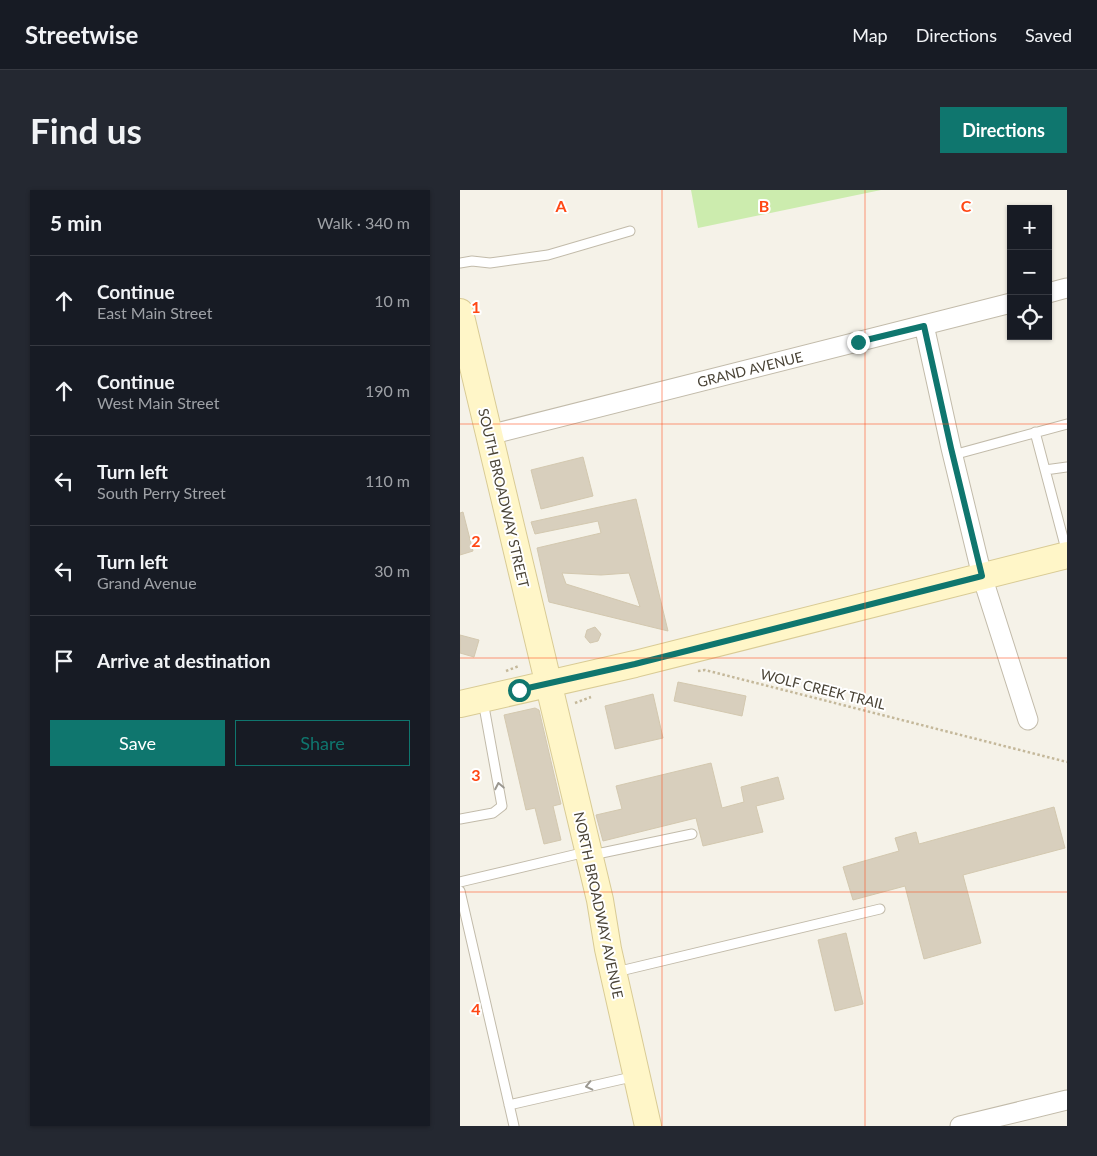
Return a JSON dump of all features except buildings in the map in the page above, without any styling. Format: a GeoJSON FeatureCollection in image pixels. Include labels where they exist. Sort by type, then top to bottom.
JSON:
{"type":"FeatureCollection","features":[{"type":"Feature","properties":{"kind":"main road","name":"SOUTH BROADWAY STREET"},"geometry":{"type":"LineString","coordinates":[[460,312],[548,684]]}},
{"type":"Feature","properties":{"kind":"main road"},"geometry":{"type":"LineString","coordinates":[[471,702],[635,664],[1067,555]]}},
{"type":"Feature","properties":{"kind":"main road","name":"NORTH BROADWAY AVENUE"},"geometry":{"type":"LineString","coordinates":[[548,684],[600,900],[648,1126]]}},
{"type":"Feature","properties":{"kind":"street"},"geometry":{"type":"LineString","coordinates":[[1052,292],[1067,288]]}},
{"type":"Feature","properties":{"kind":"street","name":"GRAND AVENUE"},"geometry":{"type":"LineString","coordinates":[[489,435],[1007,304]]}},
{"type":"Feature","properties":{"kind":"street"},"geometry":{"type":"LineString","coordinates":[[924,326],[982,576],[1028,720]]}},
{"type":"Feature","properties":{"kind":"street"},"geometry":{"type":"LineString","coordinates":[[960,1126],[1067,1100]]}},
{"type":"Feature","properties":{"kind":"lane"},"geometry":{"type":"LineString","coordinates":[[460,263],[472,261],[490,263],[548,255],[630,231]]}},
{"type":"Feature","properties":{"kind":"lane"},"geometry":{"type":"LineString","coordinates":[[953,455],[1067,424]]}},
{"type":"Feature","properties":{"kind":"lane"},"geometry":{"type":"LineString","coordinates":[[1036,432],[1067,555]]}},
{"type":"Feature","properties":{"kind":"lane"},"geometry":{"type":"LineString","coordinates":[[1045,470],[1067,468]]}},
{"type":"Feature","properties":{"kind":"lane"},"geometry":{"type":"LineString","coordinates":[[460,819],[493,813],[502,806],[471,702]]}},
{"type":"Feature","properties":{"kind":"lane"},"geometry":{"type":"LineString","coordinates":[[460,882],[589,853],[692,834]]}},
{"type":"Feature","properties":{"kind":"lane"},"geometry":{"type":"LineString","coordinates":[[460,891],[514,1126]]}},
{"type":"Feature","properties":{"kind":"lane"},"geometry":{"type":"LineString","coordinates":[[614,973],[880,909]]}},
{"type":"Feature","properties":{"kind":"lane"},"geometry":{"type":"LineString","coordinates":[[509,1104],[637,1076]]}},
{"type":"Feature","properties":{"kind":"path","name":"WOLF CREEK TRAIL"},"geometry":{"type":"LineString","coordinates":[[697,671],[705,670],[1067,762]]}},
{"type":"Feature","properties":{"kind":"path"},"geometry":{"type":"LineString","coordinates":[[575,703],[596,694]]}},
{"type":"Feature","properties":{"kind":"green space"},"geometry":{"type":"Polygon","coordinates":[[[691,190],[881,190],[698,228],[691,190]]]}},
{"type":"Feature","properties":{"kind":"route"},"geometry":{"type":"LineString","coordinates":[[519,690],[635,664],[982,576],[928,350],[924,326],[858,342]]}}]}
